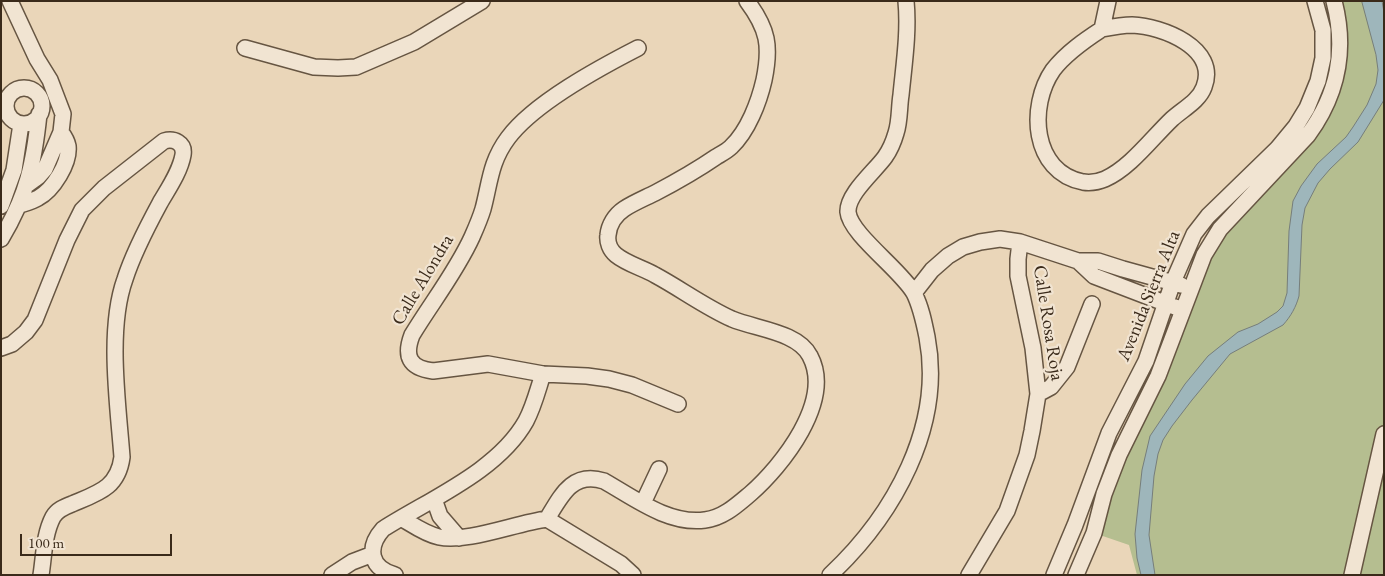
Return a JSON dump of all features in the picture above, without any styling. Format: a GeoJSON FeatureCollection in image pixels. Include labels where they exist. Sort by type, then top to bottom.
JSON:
{"type":"FeatureCollection","features":[{"type":"Feature","properties":{"kind":"street"},"geometry":{"type":"LineString","coordinates":[[10,1],[37,59],[50,80],[63,114],[61,132],[45,169],[27,185]]}},
{"type":"Feature","properties":{"kind":"street"},"geometry":{"type":"LineString","coordinates":[[245,48],[314,67],[356,67],[414,42],[482,1]]}},
{"type":"Feature","properties":{"kind":"street"},"geometry":{"type":"LineString","coordinates":[[547,519],[571,484],[584,478],[604,481],[664,514],[677,519],[708,520],[722,515],[735,507],[768,478],[788,454],[810,411],[816,380],[815,368],[810,355],[796,342],[788,337],[733,319],[718,312],[650,272],[617,256],[608,244],[610,224],[623,209],[708,162],[731,147],[744,130],[762,87],[769,50],[763,28],[746,1]]}},
{"type":"Feature","properties":{"kind":"street"},"geometry":{"type":"LineString","coordinates":[[830,575],[884,515],[908,470],[926,420],[931,382],[929,350],[922,314],[914,292],[889,262],[856,230],[848,212],[851,200],[886,155],[897,132],[908,21],[906,1]]}},
{"type":"Feature","properties":{"kind":"street"},"geometry":{"type":"LineString","coordinates":[[1102,29],[1133,25],[1156,28],[1172,34],[1198,52],[1204,64],[1205,85],[1200,95],[1116,172],[1104,180],[1091,183],[1081,182],[1066,176],[1057,169],[1048,157],[1041,141],[1037,123],[1039,103],[1044,87],[1054,69],[1079,44],[1102,29],[1108,1]]}},
{"type":"Feature","properties":{"kind":"street","name":"Avenida Sierra Alta"},"geometry":{"type":"LineString","coordinates":[[1054,575],[1109,433],[1146,361],[1173,282],[1194,234],[1208,216],[1277,149],[1296,126],[1307,108],[1318,81],[1322,58],[1323,30],[1315,1]]}},
{"type":"Feature","properties":{"kind":"street","name":"Avenida Sierra Alta"},"geometry":{"type":"LineString","coordinates":[[1076,575],[1094,533],[1104,494],[1129,431],[1158,376],[1204,255],[1220,228],[1308,135],[1318,122],[1326,106],[1334,87],[1341,47],[1340,22],[1334,1]]}},
{"type":"Feature","properties":{"kind":"street","name":"Calle Alondra"},"geometry":{"type":"LineString","coordinates":[[638,48],[618,58],[550,100],[525,119],[508,138],[497,156],[489,176],[483,210],[471,238],[460,260],[412,335],[408,345],[408,354],[411,362],[424,370],[433,371],[488,364],[542,374],[587,376],[632,385],[678,404]]}},
{"type":"Feature","properties":{"kind":"street"},"geometry":{"type":"LineString","coordinates":[[1,238],[20,205],[27,185],[41,103],[36,93],[26,88],[6,98],[10,117],[15,122],[21,124],[32,122],[39,114]]}},
{"type":"Feature","properties":{"kind":"street"},"geometry":{"type":"LineString","coordinates":[[1,206],[14,170],[21,124]]}},
{"type":"Feature","properties":{"kind":"street"},"geometry":{"type":"LineString","coordinates":[[20,205],[37,199],[48,191],[62,171],[68,154],[68,144],[61,132]]}},
{"type":"Feature","properties":{"kind":"street"},"geometry":{"type":"LineString","coordinates":[[1,348],[12,344],[26,332],[35,320],[82,210],[104,188],[164,141],[173,140],[180,144],[183,152],[178,169],[152,218],[124,280],[118,307],[116,371],[122,457],[117,477],[108,487],[61,508],[54,517],[46,539],[41,575]]}},
{"type":"Feature","properties":{"kind":"street"},"geometry":{"type":"LineString","coordinates":[[914,292],[932,270],[948,256],[963,247],[980,242],[1000,240],[1020,242],[1078,261],[1098,261],[1173,282],[1191,289]]}},
{"type":"Feature","properties":{"kind":"street","name":"Calle Rosa Roja"},"geometry":{"type":"LineString","coordinates":[[969,575],[1007,511],[1027,455],[1038,394],[1033,348],[1018,276],[1020,242]]}},
{"type":"Feature","properties":{"kind":"street"},"geometry":{"type":"LineString","coordinates":[[1078,261],[1094,276],[1183,310]]}},
{"type":"Feature","properties":{"kind":"street"},"geometry":{"type":"LineString","coordinates":[[1118,285],[1123,269]]}},
{"type":"Feature","properties":{"kind":"street"},"geometry":{"type":"LineString","coordinates":[[1038,394],[1051,387],[1067,367],[1092,304]]}},
{"type":"Feature","properties":{"kind":"street"},"geometry":{"type":"LineString","coordinates":[[395,575],[380,568],[375,562],[372,554],[377,536],[383,529],[481,469],[502,450],[526,422],[542,374]]}},
{"type":"Feature","properties":{"kind":"street"},"geometry":{"type":"LineString","coordinates":[[1352,575],[1384,434]]}},
{"type":"Feature","properties":{"kind":"street"},"geometry":{"type":"LineString","coordinates":[[644,503],[659,469]]}},
{"type":"Feature","properties":{"kind":"street"},"geometry":{"type":"LineString","coordinates":[[1088,488],[1104,494]]}},
{"type":"Feature","properties":{"kind":"street"},"geometry":{"type":"LineString","coordinates":[[434,499],[440,516],[459,538]]}},
{"type":"Feature","properties":{"kind":"street"},"geometry":{"type":"LineString","coordinates":[[401,518],[422,531],[440,537],[459,538],[528,521],[547,519],[621,564],[633,575]]}},
{"type":"Feature","properties":{"kind":"street"},"geometry":{"type":"LineString","coordinates":[[332,575],[352,562],[372,554]]}},
{"type":"Feature","properties":{"kind":"green space"},"geometry":{"type":"Polygon","coordinates":[[[1334,1],[1384,1],[1384,575],[1137,575],[1129,545],[1094,533],[1204,255],[1292,153],[1338,68],[1334,1]]]}},
{"type":"Feature","properties":{"kind":"water"},"geometry":{"type":"Polygon","coordinates":[[[1362,1],[1382,1],[1384,12],[1384,100],[1358,142],[1318,183],[1305,208],[1302,225],[1299,296],[1291,315],[1283,325],[1230,354],[1192,400],[1163,440],[1154,476],[1149,535],[1155,575],[1141,575],[1135,534],[1142,470],[1150,436],[1185,384],[1208,356],[1238,332],[1258,324],[1283,306],[1287,293],[1289,231],[1293,201],[1317,164],[1346,137],[1367,105],[1376,84],[1378,70],[1376,55],[1362,1]]]}}]}
